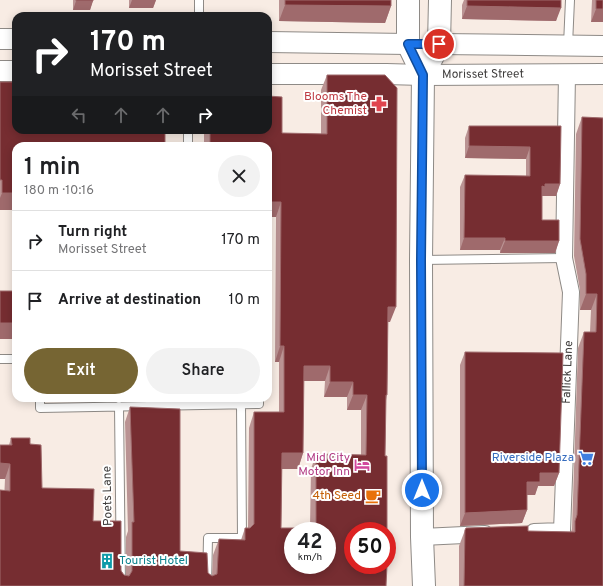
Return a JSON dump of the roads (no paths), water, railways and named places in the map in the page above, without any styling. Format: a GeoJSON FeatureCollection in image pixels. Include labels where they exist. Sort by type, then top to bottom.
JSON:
{"type":"FeatureCollection","features":[{"type":"Feature","properties":{"kind":"main road"},"geometry":{"type":"LineString","coordinates":[[408,0],[408,44],[423,75],[421,260],[422,537],[424,586]]}},
{"type":"Feature","properties":{"kind":"main road"},"geometry":{"type":"LineString","coordinates":[[423,75],[439,44],[440,0]]}},
{"type":"Feature","properties":{"kind":"main road"},"geometry":{"type":"LineString","coordinates":[[408,44],[439,44]]}},
{"type":"Feature","properties":{"kind":"street"},"geometry":{"type":"LineString","coordinates":[[0,39],[12,40]]}},
{"type":"Feature","properties":{"kind":"street"},"geometry":{"type":"LineString","coordinates":[[272,42],[408,44]]}},
{"type":"Feature","properties":{"kind":"street"},"geometry":{"type":"LineString","coordinates":[[439,44],[603,46]]}},
{"type":"Feature","properties":{"kind":"street"},"geometry":{"type":"LineString","coordinates":[[0,71],[12,71]]}},
{"type":"Feature","properties":{"kind":"street","name":"Morisset Street"},"geometry":{"type":"LineString","coordinates":[[272,74],[603,74]]}},
{"type":"Feature","properties":{"kind":"street","name":"Fallick Lane"},"geometry":{"type":"LineString","coordinates":[[523,533],[562,531],[571,292],[564,258],[567,74]]}},
{"type":"Feature","properties":{"kind":"street"},"geometry":{"type":"LineString","coordinates":[[422,537],[500,534]]}},
{"type":"Feature","properties":{"kind":"lane"},"geometry":{"type":"LineString","coordinates":[[199,0],[199,12]]}},
{"type":"Feature","properties":{"kind":"lane"},"geometry":{"type":"LineString","coordinates":[[568,46],[570,0]]}},
{"type":"Feature","properties":{"kind":"lane"},"geometry":{"type":"LineString","coordinates":[[421,260],[564,258]]}},
{"type":"Feature","properties":{"kind":"lane"},"geometry":{"type":"LineString","coordinates":[[0,359],[12,360]]}},
{"type":"Feature","properties":{"kind":"lane"},"geometry":{"type":"LineString","coordinates":[[40,402],[40,408],[259,404],[259,402]]}},
{"type":"Feature","properties":{"kind":"lane"},"geometry":{"type":"LineString","coordinates":[[207,586],[208,538],[242,538],[241,404]]}},
{"type":"Feature","properties":{"kind":"lane","name":"Poets Lane"},"geometry":{"type":"LineString","coordinates":[[120,406],[121,586]]}},
{"type":"Feature","properties":{"kind":"place","name":"Blooms The Chemist"},"geometry":{"type":"Point","coordinates":[379,104]}},
{"type":"Feature","properties":{"kind":"place","name":"Riverside Plaza"},"geometry":{"type":"Point","coordinates":[586,458]}},
{"type":"Feature","properties":{"kind":"place","name":"Mid City Motor Inn"},"geometry":{"type":"Point","coordinates":[362,465]}},
{"type":"Feature","properties":{"kind":"place","name":"4th Seed"},"geometry":{"type":"Point","coordinates":[373,496]}},
{"type":"Feature","properties":{"kind":"place","name":"Tourist Hotel"},"geometry":{"type":"Point","coordinates":[107,561]}}]}
